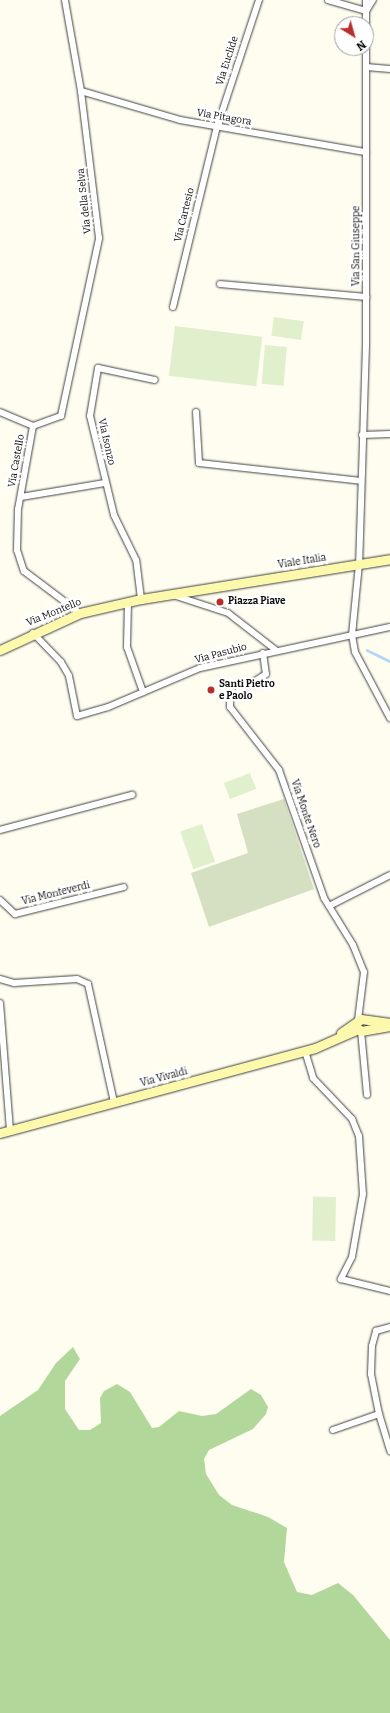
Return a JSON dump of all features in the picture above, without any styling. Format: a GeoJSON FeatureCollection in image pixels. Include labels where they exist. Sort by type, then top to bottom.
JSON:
{"type":"FeatureCollection","features":[{"type":"Feature","properties":{"kind":"street","name":"Via della Selva"},"geometry":{"type":"LineString","coordinates":[[33,426],[61,416],[99,238],[81,91],[65,0]]}},
{"type":"Feature","properties":{"kind":"street","name":"Via Euclide"},"geometry":{"type":"LineString","coordinates":[[217,127],[259,0]]}},
{"type":"Feature","properties":{"kind":"street"},"geometry":{"type":"LineString","coordinates":[[328,0],[366,11],[373,0]]}},
{"type":"Feature","properties":{"kind":"street","name":"Via San Giuseppe"},"geometry":{"type":"LineString","coordinates":[[366,0],[366,297],[359,564],[352,635],[355,652],[390,718]]}},
{"type":"Feature","properties":{"kind":"street"},"geometry":{"type":"LineString","coordinates":[[366,67],[390,69]]}},
{"type":"Feature","properties":{"kind":"street","name":"Via Pitagora"},"geometry":{"type":"LineString","coordinates":[[81,91],[217,127],[366,152]]}},
{"type":"Feature","properties":{"kind":"street","name":"Via Cartesio"},"geometry":{"type":"LineString","coordinates":[[173,307],[217,127]]}},
{"type":"Feature","properties":{"kind":"street"},"geometry":{"type":"LineString","coordinates":[[220,284],[366,297]]}},
{"type":"Feature","properties":{"kind":"street","name":"Via Isonzo"},"geometry":{"type":"LineString","coordinates":[[141,599],[136,560],[114,515],[105,483],[90,416],[98,368],[155,380]]}},
{"type":"Feature","properties":{"kind":"street"},"geometry":{"type":"LineString","coordinates":[[0,412],[33,426]]}},
{"type":"Feature","properties":{"kind":"street"},"geometry":{"type":"LineString","coordinates":[[196,412],[198,463],[361,481]]}},
{"type":"Feature","properties":{"kind":"street","name":"Via Castello"},"geometry":{"type":"LineString","coordinates":[[33,426],[21,498],[17,550],[24,571],[80,613]]}},
{"type":"Feature","properties":{"kind":"street"},"geometry":{"type":"LineString","coordinates":[[362,435],[390,434]]}},
{"type":"Feature","properties":{"kind":"street"},"geometry":{"type":"LineString","coordinates":[[21,498],[105,483]]}},
{"type":"Feature","properties":{"kind":"street","name":"Viale Italia"},"geometry":{"type":"LineString","coordinates":[[170,594],[390,559]]}},
{"type":"Feature","properties":{"kind":"street"},"geometry":{"type":"LineString","coordinates":[[141,599],[170,594],[228,613],[277,650]]}},
{"type":"Feature","properties":{"kind":"street","name":"Via Montello"},"geometry":{"type":"LineString","coordinates":[[1,645],[80,613],[141,599]]}},
{"type":"Feature","properties":{"kind":"street"},"geometry":{"type":"LineString","coordinates":[[128,602],[127,648],[143,692]]}},
{"type":"Feature","properties":{"kind":"street","name":"Via Pasubio"},"geometry":{"type":"LineString","coordinates":[[33,633],[61,662],[69,676],[77,716],[143,692],[200,668],[263,653],[390,627]]}},
{"type":"Feature","properties":{"kind":"street","name":"Via Monte Nero"},"geometry":{"type":"LineString","coordinates":[[263,653],[266,674],[230,697],[230,707],[279,770],[329,906],[353,945],[364,972],[359,1004],[367,1095]]}},
{"type":"Feature","properties":{"kind":"street"},"geometry":{"type":"LineString","coordinates":[[0,830],[132,795]]}},
{"type":"Feature","properties":{"kind":"street"},"geometry":{"type":"LineString","coordinates":[[329,906],[390,875]]}},
{"type":"Feature","properties":{"kind":"street","name":"Via Monteverdi"},"geometry":{"type":"LineString","coordinates":[[0,900],[15,914],[124,887]]}},
{"type":"Feature","properties":{"kind":"street"},"geometry":{"type":"LineString","coordinates":[[0,979],[14,984],[77,979],[88,984],[114,1102]]}},
{"type":"Feature","properties":{"kind":"street"},"geometry":{"type":"LineString","coordinates":[[0,1002],[10,1130]]}},
{"type":"Feature","properties":{"kind":"street"},"geometry":{"type":"LineString","coordinates":[[361,1024],[390,1025]]}},
{"type":"Feature","properties":{"kind":"street","name":"Via Vivaldi"},"geometry":{"type":"LineString","coordinates":[[0,1133],[305,1051],[332,1040],[361,1024]]}},
{"type":"Feature","properties":{"kind":"street"},"geometry":{"type":"LineString","coordinates":[[305,1051],[313,1078],[352,1119],[359,1136],[362,1194],[352,1257],[341,1279],[390,1291]]}},
{"type":"Feature","properties":{"kind":"street"},"geometry":{"type":"LineString","coordinates":[[390,1327],[376,1331],[372,1346],[371,1374],[379,1414],[390,1451]]}},
{"type":"Feature","properties":{"kind":"street"},"geometry":{"type":"LineString","coordinates":[[333,1430],[379,1414]]}},
{"type":"Feature","properties":{"kind":"green space"},"geometry":{"type":"Polygon","coordinates":[[[274,317],[304,321],[301,340],[271,336],[274,317]]]}},
{"type":"Feature","properties":{"kind":"green space"},"geometry":{"type":"Polygon","coordinates":[[[175,326],[262,337],[256,386],[169,376],[175,326]]]}},
{"type":"Feature","properties":{"kind":"green space"},"geometry":{"type":"Polygon","coordinates":[[[265,345],[287,347],[284,386],[262,384],[265,345]]]}},
{"type":"Feature","properties":{"kind":"green space"},"geometry":{"type":"Polygon","coordinates":[[[250,773],[256,789],[230,799],[224,783],[250,773]]]}},
{"type":"Feature","properties":{"kind":"green space"},"geometry":{"type":"Polygon","coordinates":[[[284,799],[314,889],[209,927],[191,873],[248,853],[237,814],[284,799]]]}},
{"type":"Feature","properties":{"kind":"green space"},"geometry":{"type":"Polygon","coordinates":[[[202,824],[215,862],[193,869],[180,831],[202,824]]]}},
{"type":"Feature","properties":{"kind":"green space"},"geometry":{"type":"Polygon","coordinates":[[[313,1197],[336,1197],[335,1241],[312,1241],[313,1197]]]}},
{"type":"Feature","properties":{"kind":"green space"},"geometry":{"type":"Polygon","coordinates":[[[73,1347],[80,1359],[65,1381],[65,1409],[79,1430],[90,1430],[101,1423],[100,1398],[104,1391],[117,1384],[130,1392],[152,1428],[159,1427],[179,1411],[202,1416],[216,1414],[251,1389],[261,1395],[268,1407],[266,1414],[253,1429],[209,1450],[204,1459],[206,1474],[219,1495],[232,1505],[268,1517],[287,1528],[284,1562],[297,1592],[312,1595],[338,1583],[353,1595],[390,1640],[390,1713],[0,1713],[0,1416],[38,1390],[56,1363],[73,1347]]]}},
{"type":"Feature","properties":{"kind":"waterway"},"geometry":{"type":"LineString","coordinates":[[367,650],[390,661]]}},
{"type":"Feature","properties":{"kind":"place","name":"Piazza Piave"},"geometry":{"type":"Point","coordinates":[220,602]}},
{"type":"Feature","properties":{"kind":"place","name":"Santi Pietro e Paolo"},"geometry":{"type":"Point","coordinates":[211,690]}}]}
